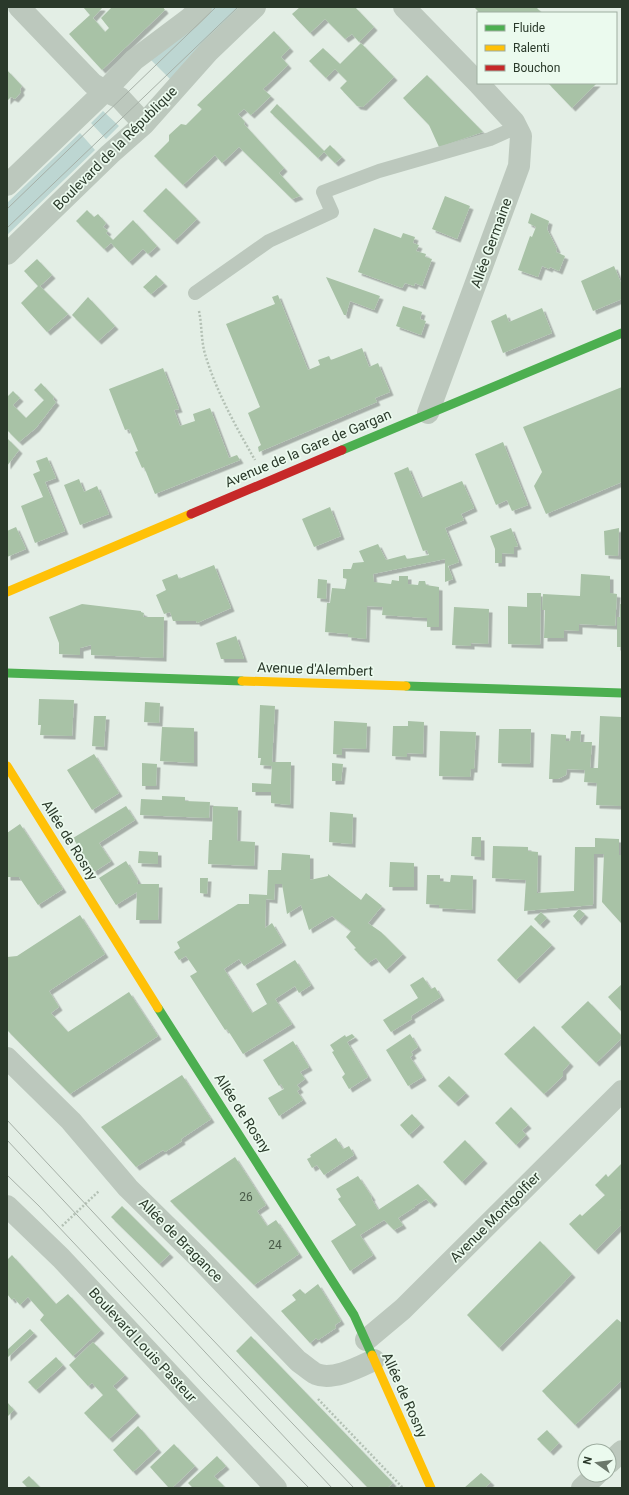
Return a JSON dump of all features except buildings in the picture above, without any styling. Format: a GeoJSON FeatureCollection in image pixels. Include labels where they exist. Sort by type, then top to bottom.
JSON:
{"type":"FeatureCollection","features":[{"type":"Feature","properties":{"kind":"street"},"geometry":{"type":"LineString","coordinates":[[19,7],[93,84],[120,98],[144,124]]}},
{"type":"Feature","properties":{"kind":"street"},"geometry":{"type":"LineString","coordinates":[[7,185],[105,91],[134,60],[190,18],[201,7]]}},
{"type":"Feature","properties":{"kind":"street","name":"Boulevard de la République"},"geometry":{"type":"LineString","coordinates":[[7,254],[110,154],[144,124],[209,51],[255,7]]}},
{"type":"Feature","properties":{"kind":"street","name":"Allée Germaine"},"geometry":{"type":"LineString","coordinates":[[404,7],[477,82]]}},
{"type":"Feature","properties":{"kind":"street","name":"Allée Germaine"},"geometry":{"type":"LineString","coordinates":[[428,412],[519,166],[521,136],[517,127],[502,108],[479,84]]}},
{"type":"Feature","properties":{"kind":"street","name":"Avenue de la Gare de Gargan"},"geometry":{"type":"LineString","coordinates":[[7,592],[428,412],[622,333]]}},
{"type":"Feature","properties":{"kind":"street","name":"Avenue d'Alembert"},"geometry":{"type":"LineString","coordinates":[[7,673],[622,693]]}},
{"type":"Feature","properties":{"kind":"street","name":"Allée de Rosny"},"geometry":{"type":"LineString","coordinates":[[7,766],[141,981],[354,1315],[431,1488]]}},
{"type":"Feature","properties":{"kind":"street","name":"Allée de Bragance"},"geometry":{"type":"LineString","coordinates":[[7,1058],[71,1121],[128,1188],[199,1258],[298,1361],[316,1374],[331,1377],[360,1367],[370,1350]]}},
{"type":"Feature","properties":{"kind":"street","name":"Avenue Montgolfier"},"geometry":{"type":"LineString","coordinates":[[370,1350],[403,1309],[622,1091]]}},
{"type":"Feature","properties":{"kind":"street","name":"Boulevard Louis Pasteur"},"geometry":{"type":"LineString","coordinates":[[7,1206],[62,1258],[276,1488]]}},
{"type":"Feature","properties":{"kind":"lane"},"geometry":{"type":"LineString","coordinates":[[195,293],[269,241],[332,212],[323,192],[379,171],[490,139],[517,127]]}},
{"type":"Feature","properties":{"kind":"path"},"geometry":{"type":"LineString","coordinates":[[195,293],[202,321],[204,352],[233,420],[257,463]]}},
{"type":"Feature","properties":{"kind":"path"},"geometry":{"type":"LineString","coordinates":[[59,1229],[103,1186]]}},
{"type":"Feature","properties":{"kind":"shaded area"},"geometry":{"type":"Polygon","coordinates":[[[210,7],[244,7],[174,83],[148,57],[210,7]]]}},
{"type":"Feature","properties":{"kind":"shaded area"},"geometry":{"type":"Polygon","coordinates":[[[103,111],[119,126],[106,139],[91,123],[103,111]]]}},
{"type":"Feature","properties":{"kind":"shaded area"},"geometry":{"type":"Polygon","coordinates":[[[80,133],[95,150],[7,235],[7,203],[80,133]]]}},
{"type":"Feature","properties":{"kind":"tram line"},"geometry":{"type":"LineString","coordinates":[[7,209],[216,7]]}},
{"type":"Feature","properties":{"kind":"tram line"},"geometry":{"type":"LineString","coordinates":[[7,228],[238,7]]}},
{"type":"Feature","properties":{"kind":"tram line"},"geometry":{"type":"LineString","coordinates":[[7,1120],[191,1317],[354,1488]]}},
{"type":"Feature","properties":{"kind":"tram line"},"geometry":{"type":"LineString","coordinates":[[7,1140],[332,1488]]}},
{"type":"Feature","properties":{"kind":"tram line"},"geometry":{"type":"LineString","coordinates":[[7,1175],[39,1206],[204,1381],[309,1488]]}},
{"type":"Feature","properties":{"kind":"traffic: fast"},"geometry":{"type":"LineString","coordinates":[[342,450],[622,333]]}},
{"type":"Feature","properties":{"kind":"traffic: fast"},"geometry":{"type":"LineString","coordinates":[[7,673],[242,681]]}},
{"type":"Feature","properties":{"kind":"traffic: fast"},"geometry":{"type":"LineString","coordinates":[[406,686],[622,693]]}},
{"type":"Feature","properties":{"kind":"traffic: fast"},"geometry":{"type":"LineString","coordinates":[[158,1008],[354,1315],[372,1355]]}},
{"type":"Feature","properties":{"kind":"traffic: slow"},"geometry":{"type":"LineString","coordinates":[[7,592],[191,514]]}},
{"type":"Feature","properties":{"kind":"traffic: slow"},"geometry":{"type":"LineString","coordinates":[[242,681],[406,686]]}},
{"type":"Feature","properties":{"kind":"traffic: slow"},"geometry":{"type":"LineString","coordinates":[[7,766],[158,1008]]}},
{"type":"Feature","properties":{"kind":"traffic: slow"},"geometry":{"type":"LineString","coordinates":[[372,1355],[431,1488]]}},
{"type":"Feature","properties":{"kind":"traffic: jam"},"geometry":{"type":"LineString","coordinates":[[191,514],[342,450]]}}]}
